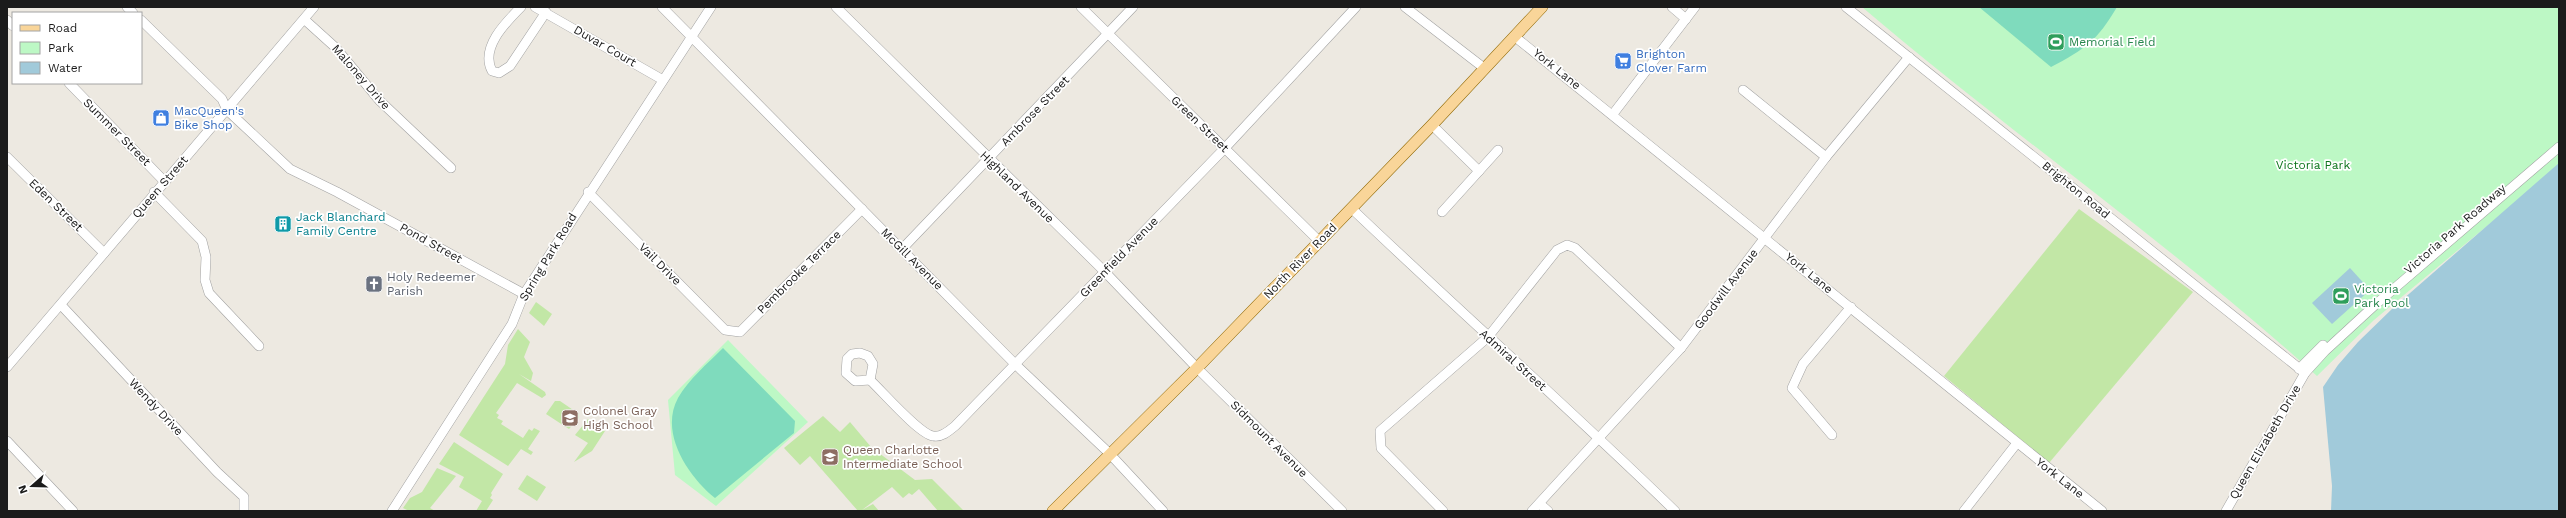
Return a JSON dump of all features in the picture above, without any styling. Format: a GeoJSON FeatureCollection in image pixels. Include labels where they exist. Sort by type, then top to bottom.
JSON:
{"type":"FeatureCollection","features":[{"type":"Feature","properties":{"kind":"main road","name":"North River Road"},"geometry":{"type":"LineString","coordinates":[[1053,511],[1109,453],[1197,368],[1432,125],[1542,7]]}},
{"type":"Feature","properties":{"kind":"street","name":"Queen Street"},"geometry":{"type":"LineString","coordinates":[[7,367],[61,305],[154,192],[305,20],[314,7]]}},
{"type":"Feature","properties":{"kind":"street"},"geometry":{"type":"LineString","coordinates":[[521,7],[507,21],[488,53],[487,62],[492,71],[499,73],[510,66],[546,12]]}},
{"type":"Feature","properties":{"kind":"street","name":"Duvar Court"},"geometry":{"type":"LineString","coordinates":[[535,7],[663,80]]}},
{"type":"Feature","properties":{"kind":"street","name":"McGill Avenue"},"geometry":{"type":"LineString","coordinates":[[662,7],[1016,365],[1109,453],[1163,511]]}},
{"type":"Feature","properties":{"kind":"street","name":"Spring Park Road"},"geometry":{"type":"LineString","coordinates":[[392,511],[512,324],[524,294],[588,192],[711,7]]}},
{"type":"Feature","properties":{"kind":"street","name":"Highland Avenue"},"geometry":{"type":"LineString","coordinates":[[836,7],[988,160],[1105,272],[1197,368]]}},
{"type":"Feature","properties":{"kind":"street","name":"Green Street"},"geometry":{"type":"LineString","coordinates":[[1081,7],[1108,36],[1319,241]]}},
{"type":"Feature","properties":{"kind":"street","name":"Ambrose Street"},"geometry":{"type":"LineString","coordinates":[[902,249],[1108,36],[1133,7]]}},
{"type":"Feature","properties":{"kind":"street","name":"Greenfield Avenue"},"geometry":{"type":"LineString","coordinates":[[870,380],[921,431],[933,437],[943,435],[955,426],[1016,365],[1225,148],[1356,7]]}},
{"type":"Feature","properties":{"kind":"street"},"geometry":{"type":"LineString","coordinates":[[1404,7],[1484,68]]}},
{"type":"Feature","properties":{"kind":"street"},"geometry":{"type":"LineString","coordinates":[[1672,7],[1686,19]]}},
{"type":"Feature","properties":{"kind":"street"},"geometry":{"type":"LineString","coordinates":[[1613,114],[1695,7]]}},
{"type":"Feature","properties":{"kind":"street","name":"Brighton Road"},"geometry":{"type":"LineString","coordinates":[[1846,7],[2302,371]]}},
{"type":"Feature","properties":{"kind":"street","name":"Maloney Drive"},"geometry":{"type":"LineString","coordinates":[[305,20],[336,48],[379,100],[451,168]]}},
{"type":"Feature","properties":{"kind":"street","name":"Pond Street"},"geometry":{"type":"LineString","coordinates":[[142,21],[222,100],[227,110],[290,169],[337,192],[524,294]]}},
{"type":"Feature","properties":{"kind":"street","name":"York Lane"},"geometry":{"type":"LineString","coordinates":[[1514,36],[1613,114],[2102,511]]}},
{"type":"Feature","properties":{"kind":"street","name":"Goodwill Avenue"},"geometry":{"type":"LineString","coordinates":[[1532,511],[1601,439],[1682,348],[1826,157],[1909,57]]}},
{"type":"Feature","properties":{"kind":"street","name":"Summer Street"},"geometry":{"type":"LineString","coordinates":[[70,84],[164,181]]}},
{"type":"Feature","properties":{"kind":"street"},"geometry":{"type":"LineString","coordinates":[[1743,90],[1826,157]]}},
{"type":"Feature","properties":{"kind":"street"},"geometry":{"type":"LineString","coordinates":[[1432,125],[1479,171]]}},
{"type":"Feature","properties":{"kind":"street","name":"Victoria Park Roadway"},"geometry":{"type":"LineString","coordinates":[[2302,371],[2358,313],[2559,139]]}},
{"type":"Feature","properties":{"kind":"street","name":"Victoria Park Roadway"},"geometry":{"type":"LineString","coordinates":[[2302,371],[2354,323],[2559,146]]}},
{"type":"Feature","properties":{"kind":"street"},"geometry":{"type":"LineString","coordinates":[[1442,212],[1498,150]]}},
{"type":"Feature","properties":{"kind":"street","name":"Eden Street"},"geometry":{"type":"LineString","coordinates":[[7,157],[104,253]]}},
{"type":"Feature","properties":{"kind":"street"},"geometry":{"type":"LineString","coordinates":[[154,192],[202,241],[206,257],[205,280],[209,293],[259,346]]}},
{"type":"Feature","properties":{"kind":"street","name":"Vail Drive"},"geometry":{"type":"LineString","coordinates":[[588,192],[725,330],[734,333]]}},
{"type":"Feature","properties":{"kind":"street","name":"Admiral Street"},"geometry":{"type":"LineString","coordinates":[[1351,208],[1488,337],[1601,439],[1675,511]]}},
{"type":"Feature","properties":{"kind":"street","name":"Pembrooke Terrace"},"geometry":{"type":"LineString","coordinates":[[734,333],[740,332],[862,209]]}},
{"type":"Feature","properties":{"kind":"street"},"geometry":{"type":"LineString","coordinates":[[1443,511],[1381,448],[1380,431],[1488,337],[1557,250],[1567,245],[1575,248],[1682,348]]}},
{"type":"Feature","properties":{"kind":"street","name":"Wendy Drive"},"geometry":{"type":"LineString","coordinates":[[61,305],[217,472],[244,497],[244,511]]}},
{"type":"Feature","properties":{"kind":"street"},"geometry":{"type":"LineString","coordinates":[[1832,435],[1792,388],[1803,364],[1851,307]]}},
{"type":"Feature","properties":{"kind":"street","name":"Sidmount Avenue"},"geometry":{"type":"LineString","coordinates":[[1197,368],[1342,511]]}},
{"type":"Feature","properties":{"kind":"street","name":"Queen Elizabeth Drive"},"geometry":{"type":"LineString","coordinates":[[2226,511],[2302,371]]}},
{"type":"Feature","properties":{"kind":"street"},"geometry":{"type":"LineString","coordinates":[[7,441],[74,511]]}},
{"type":"Feature","properties":{"kind":"street"},"geometry":{"type":"LineString","coordinates":[[1964,511],[2017,443]]}},
{"type":"Feature","properties":{"kind":"street"},"geometry":{"type":"LineString","coordinates":[[1540,504],[1548,511]]}},
{"type":"Feature","properties":{"kind":"green space","name":"Victoria Park"},"geometry":{"type":"Polygon","coordinates":[[[1862,7],[2559,7],[2559,166],[2374,320],[2317,376],[2206,281],[1918,54],[1862,7]]]}},
{"type":"Feature","properties":{"kind":"green space","name":"Memorial Field"},"geometry":{"type":"Polygon","coordinates":[[[1979,7],[2117,7],[2103,28],[2089,43],[2073,55],[2051,67],[1979,7]]]}},
{"type":"Feature","properties":{"kind":"green space"},"geometry":{"type":"Polygon","coordinates":[[[2079,209],[2193,292],[2049,463],[1944,376],[2079,209]]]}},
{"type":"Feature","properties":{"kind":"green space"},"geometry":{"type":"Polygon","coordinates":[[[536,302],[552,314],[544,326],[529,313],[536,302]]]}},
{"type":"Feature","properties":{"kind":"green space"},"geometry":{"type":"Polygon","coordinates":[[[518,329],[530,342],[524,357],[533,373],[531,381],[519,374],[545,392],[546,395],[542,398],[517,383],[496,413],[499,415],[497,418],[503,421],[501,424],[523,438],[529,429],[532,431],[534,428],[540,431],[528,449],[533,452],[531,455],[521,449],[508,466],[459,435],[505,364],[508,345],[518,329]]]}},
{"type":"Feature","properties":{"kind":"green space"},"geometry":{"type":"Polygon","coordinates":[[[728,340],[808,422],[716,506],[675,475],[668,400],[728,340]]]}},
{"type":"Feature","properties":{"kind":"green space"},"geometry":{"type":"Polygon","coordinates":[[[723,348],[795,421],[794,433],[715,498],[695,478],[686,466],[674,439],[672,425],[673,411],[682,391],[687,384],[723,348]]]}},
{"type":"Feature","properties":{"kind":"green space"},"geometry":{"type":"Polygon","coordinates":[[[555,401],[560,401],[579,414],[579,418],[569,429],[546,414],[555,401]]]}},
{"type":"Feature","properties":{"kind":"green space"},"geometry":{"type":"Polygon","coordinates":[[[823,416],[840,432],[850,422],[871,447],[915,480],[932,479],[964,511],[938,511],[919,489],[912,495],[909,493],[903,498],[892,487],[862,510],[873,504],[879,511],[858,511],[810,456],[800,465],[784,448],[823,416]]]}},
{"type":"Feature","properties":{"kind":"green space"},"geometry":{"type":"Polygon","coordinates":[[[588,419],[605,431],[592,451],[574,462],[588,443],[575,435],[588,419]]]}},
{"type":"Feature","properties":{"kind":"green space"},"geometry":{"type":"Polygon","coordinates":[[[454,442],[503,474],[491,493],[492,495],[490,498],[493,500],[486,511],[476,511],[482,501],[459,487],[464,477],[439,464],[454,442]]]}},
{"type":"Feature","properties":{"kind":"green space"},"geometry":{"type":"Polygon","coordinates":[[[437,468],[456,476],[430,508],[435,511],[409,511],[403,508],[410,498],[422,492],[437,468]]]}},
{"type":"Feature","properties":{"kind":"green space"},"geometry":{"type":"Polygon","coordinates":[[[527,475],[546,487],[537,501],[518,489],[527,475]]]}},
{"type":"Feature","properties":{"kind":"water"},"geometry":{"type":"Polygon","coordinates":[[[2559,163],[2559,511],[2331,511],[2332,486],[2323,387],[2338,365],[2358,342],[2394,307],[2559,163]]]}},
{"type":"Feature","properties":{"kind":"water","name":"Victoria Park Pool"},"geometry":{"type":"Polygon","coordinates":[[[2350,268],[2370,290],[2332,324],[2312,303],[2350,268]]]}},
{"type":"Feature","properties":{"kind":"place","name":"Memorial Field"},"geometry":{"type":"Point","coordinates":[2056,42]}},
{"type":"Feature","properties":{"kind":"place","name":"Brighton Clover Farm"},"geometry":{"type":"Point","coordinates":[1623,61]}},
{"type":"Feature","properties":{"kind":"place","name":"MacQueen's Bike Shop"},"geometry":{"type":"Point","coordinates":[161,118]}},
{"type":"Feature","properties":{"kind":"place","name":"Jack Blanchard Family Centre"},"geometry":{"type":"Point","coordinates":[283,224]}},
{"type":"Feature","properties":{"kind":"place","name":"Holy Redeemer Parish"},"geometry":{"type":"Point","coordinates":[374,284]}},
{"type":"Feature","properties":{"kind":"place","name":"Victoria Park Pool"},"geometry":{"type":"Point","coordinates":[2341,296]}},
{"type":"Feature","properties":{"kind":"place","name":"Colonel Gray High School"},"geometry":{"type":"Point","coordinates":[570,418]}},
{"type":"Feature","properties":{"kind":"place","name":"Queen Charlotte Intermediate School"},"geometry":{"type":"Point","coordinates":[830,457]}}]}
